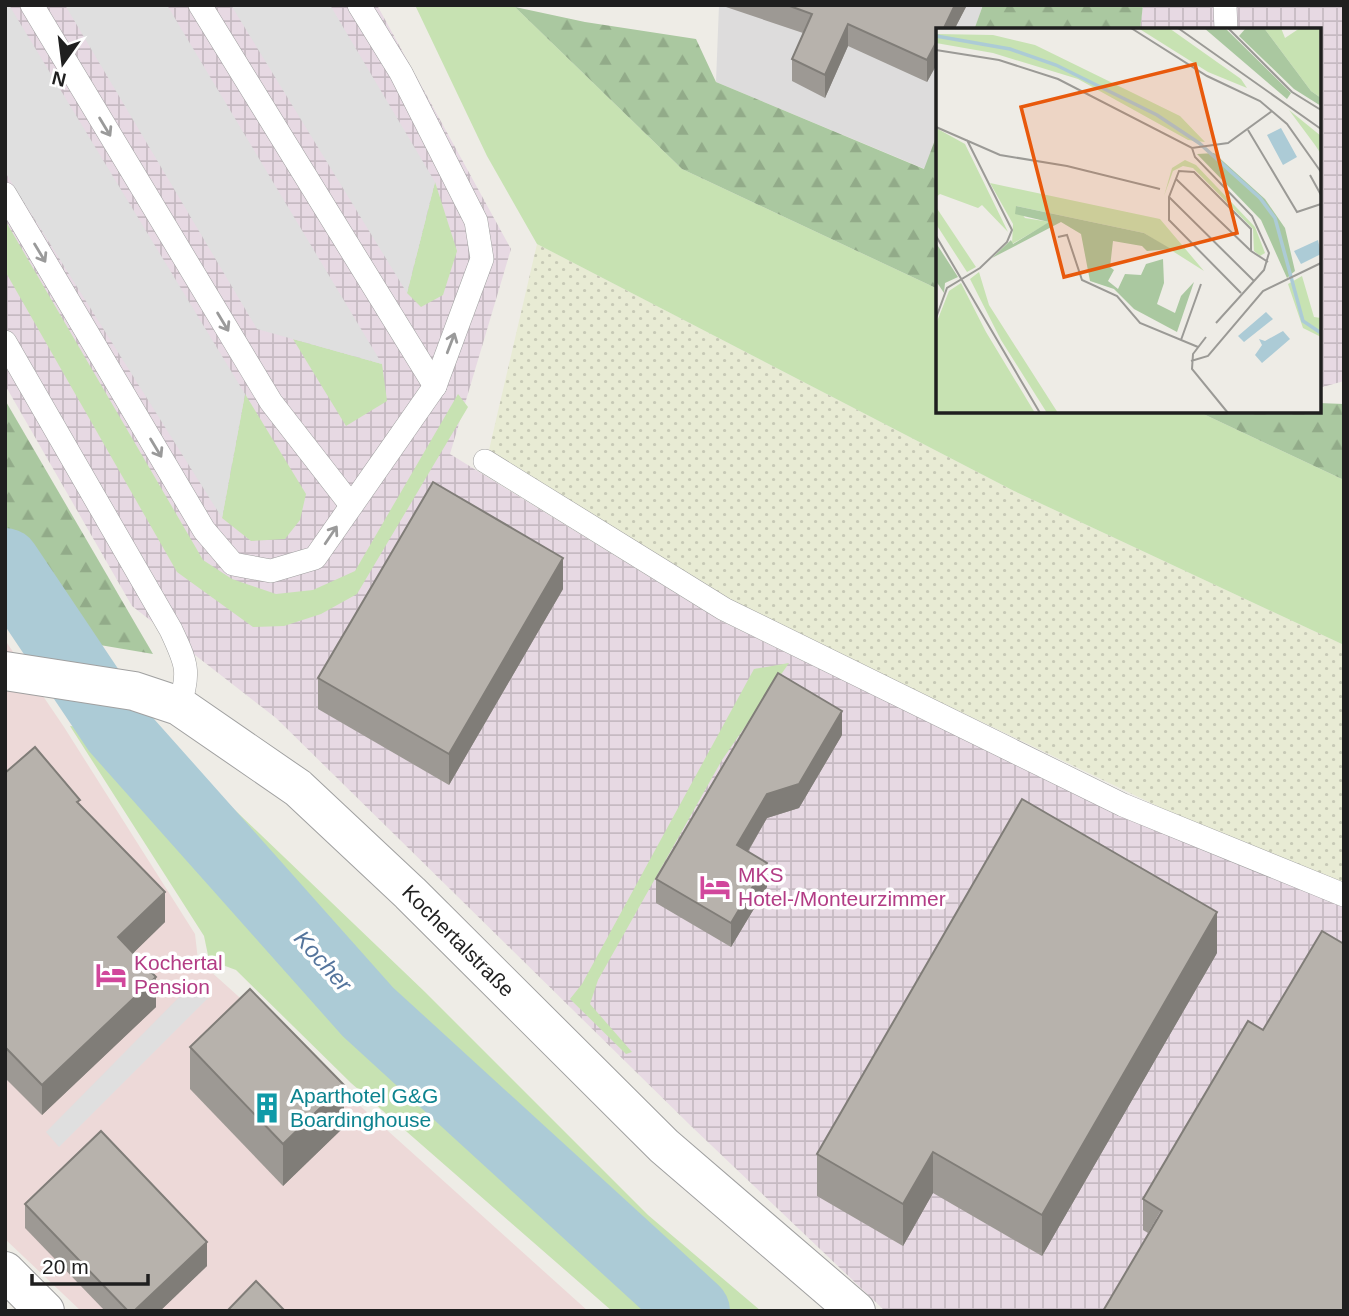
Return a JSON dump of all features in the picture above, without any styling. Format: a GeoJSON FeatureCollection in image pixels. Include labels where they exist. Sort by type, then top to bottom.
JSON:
{"type":"FeatureCollection","features":[{"type":"Feature","properties":{"kind":"street","name":"Kochertalstraße"},"geometry":{"type":"LineString","coordinates":[[9,671],[134,691],[178,706],[298,788],[410,893],[664,1146],[856,1311]]}},
{"type":"Feature","properties":{"kind":"street"},"geometry":{"type":"LineString","coordinates":[[5,1271],[45,1311]]}},
{"type":"Feature","properties":{"kind":"lane"},"geometry":{"type":"LineString","coordinates":[[32,5],[271,402],[351,505]]}},
{"type":"Feature","properties":{"kind":"lane"},"geometry":{"type":"LineString","coordinates":[[200,5],[435,386]]}},
{"type":"Feature","properties":{"kind":"lane"},"geometry":{"type":"LineString","coordinates":[[5,194],[204,530],[233,564],[271,571],[315,558],[435,386],[482,259],[476,221],[401,73],[359,5]]}},
{"type":"Feature","properties":{"kind":"lane"},"geometry":{"type":"LineString","coordinates":[[1225,5],[1226,28]]}},
{"type":"Feature","properties":{"kind":"lane"},"geometry":{"type":"LineString","coordinates":[[5,342],[172,630],[186,662],[185,687],[178,706]]}},
{"type":"Feature","properties":{"kind":"lane"},"geometry":{"type":"LineString","coordinates":[[485,461],[724,609],[1123,805],[1344,895]]}},
{"type":"Feature","properties":{"kind":"shaded area"},"geometry":{"type":"Polygon","coordinates":[[[5,5],[377,5],[511,249],[450,454],[721,621],[923,719],[1344,901],[1344,1311],[885,1311],[690,1125],[276,718],[132,606],[5,385],[5,5]]]}},
{"type":"Feature","properties":{"kind":"shaded area"},"geometry":{"type":"Polygon","coordinates":[[[5,5],[9,5],[245,394],[222,518],[5,172],[5,5]]]}},
{"type":"Feature","properties":{"kind":"shaded area"},"geometry":{"type":"Polygon","coordinates":[[[65,5],[167,5],[382,364],[257,329],[65,5]]]}},
{"type":"Feature","properties":{"kind":"shaded area"},"geometry":{"type":"Polygon","coordinates":[[[231,5],[330,5],[435,182],[407,293],[231,5]]]}},
{"type":"Feature","properties":{"kind":"shaded area"},"geometry":{"type":"Polygon","coordinates":[[[719,5],[983,5],[975,28],[936,28],[936,138],[925,169],[716,82],[719,5]]]}},
{"type":"Feature","properties":{"kind":"shaded area"},"geometry":{"type":"Polygon","coordinates":[[[1143,5],[1344,5],[1344,381],[1321,387],[1321,28],[1140,28],[1143,5]]]}},
{"type":"Feature","properties":{"kind":"shaded area"},"geometry":{"type":"Polygon","coordinates":[[[5,640],[64,727],[195,934],[198,960],[588,1311],[81,1311],[5,1239],[5,640]]]}},
{"type":"Feature","properties":{"kind":"shaded area"},"geometry":{"type":"Polygon","coordinates":[[[195,981],[210,996],[59,1147],[46,1132],[195,981]]]}},
{"type":"Feature","properties":{"kind":"green space"},"geometry":{"type":"Polygon","coordinates":[[[415,5],[513,5],[682,169],[936,288],[936,413],[1201,413],[1344,480],[1344,645],[1014,491],[537,244],[487,156],[415,5]]]}},
{"type":"Feature","properties":{"kind":"green space"},"geometry":{"type":"Polygon","coordinates":[[[983,5],[1143,5],[1140,28],[975,28],[983,5]]]}},
{"type":"Feature","properties":{"kind":"green space"},"geometry":{"type":"Polygon","coordinates":[[[515,7],[585,22],[696,39],[716,82],[924,169],[936,137],[936,288],[682,169],[515,7]]]}},
{"type":"Feature","properties":{"kind":"green space"},"geometry":{"type":"Polygon","coordinates":[[[435,182],[457,251],[443,295],[421,307],[407,293],[435,182]]]}},
{"type":"Feature","properties":{"kind":"green space"},"geometry":{"type":"Polygon","coordinates":[[[5,220],[203,560],[232,579],[276,594],[313,590],[355,571],[458,394],[468,407],[357,594],[321,614],[284,626],[253,627],[177,572],[5,271],[5,220]]]}},
{"type":"Feature","properties":{"kind":"green space"},"geometry":{"type":"Polygon","coordinates":[[[537,244],[1014,491],[1344,645],[1344,885],[1226,839],[696,585],[489,450],[537,244]]]}},
{"type":"Feature","properties":{"kind":"green space"},"geometry":{"type":"Polygon","coordinates":[[[293,339],[382,364],[387,401],[346,426],[293,339]]]}},
{"type":"Feature","properties":{"kind":"green space"},"geometry":{"type":"Polygon","coordinates":[[[245,394],[306,494],[300,520],[285,539],[251,541],[222,518],[245,394]]]}},
{"type":"Feature","properties":{"kind":"green space"},"geometry":{"type":"Polygon","coordinates":[[[5,400],[153,654],[23,632],[5,605],[5,400]]]}},
{"type":"Feature","properties":{"kind":"green space"},"geometry":{"type":"Polygon","coordinates":[[[1321,403],[1344,404],[1344,480],[1201,413],[1321,413],[1321,403]]]}},
{"type":"Feature","properties":{"kind":"green space"},"geometry":{"type":"Polygon","coordinates":[[[789,663],[722,760],[598,980],[590,1004],[632,1052],[626,1054],[570,999],[582,984],[754,669],[789,663]]]}},
{"type":"Feature","properties":{"kind":"green space"},"geometry":{"type":"Polygon","coordinates":[[[70,726],[99,728],[192,769],[425,992],[648,1215],[761,1311],[612,1311],[351,1083],[236,970],[209,960],[204,936],[70,726]]]}},
{"type":"Feature","properties":{"kind":"building"},"geometry":{"type":"Polygon","coordinates":[[[787,5],[955,5],[944,28],[936,28],[936,43],[927,60],[848,24],[825,75],[792,59],[812,14],[787,5]]]}},
{"type":"Feature","properties":{"kind":"building"},"geometry":{"type":"Polygon","coordinates":[[[433,482],[563,558],[449,754],[318,678],[433,482]]]}},
{"type":"Feature","properties":{"kind":"building"},"geometry":{"type":"Polygon","coordinates":[[[778,673],[842,711],[799,784],[767,794],[737,845],[767,863],[731,923],[656,879],[778,673]]]}},
{"type":"Feature","properties":{"kind":"building"},"geometry":{"type":"Polygon","coordinates":[[[35,747],[80,800],[77,802],[165,892],[118,937],[156,977],[42,1085],[5,1047],[5,773],[35,747]]]}},
{"type":"Feature","properties":{"kind":"building"},"geometry":{"type":"Polygon","coordinates":[[[1022,799],[1217,912],[1042,1215],[933,1152],[903,1204],[817,1154],[1022,799]]]}},
{"type":"Feature","properties":{"kind":"building"},"geometry":{"type":"Polygon","coordinates":[[[1322,931],[1344,944],[1344,1311],[1103,1311],[1162,1211],[1143,1199],[1248,1021],[1263,1030],[1322,931]]]}},
{"type":"Feature","properties":{"kind":"building"},"geometry":{"type":"Polygon","coordinates":[[[250,989],[344,1085],[283,1144],[190,1047],[250,989]]]}},
{"type":"Feature","properties":{"kind":"building"},"geometry":{"type":"Polygon","coordinates":[[[101,1131],[207,1242],[134,1311],[128,1311],[25,1204],[101,1131]]]}},
{"type":"Feature","properties":{"kind":"building"},"geometry":{"type":"Polygon","coordinates":[[[256,1281],[285,1311],[227,1311],[256,1281]]]}},
{"type":"Feature","properties":{"kind":"waterway","name":"Kocher"},"geometry":{"type":"LineString","coordinates":[[5,563],[117,730],[368,1012],[695,1311]]}},
{"type":"Feature","properties":{"kind":"place","name":"MKS Hotel-/Monteurzimmer"},"geometry":{"type":"Point","coordinates":[715,887]}},
{"type":"Feature","properties":{"kind":"place","name":"Kochertal Pension"},"geometry":{"type":"Point","coordinates":[111,975]}},
{"type":"Feature","properties":{"kind":"place","name":"Aparthotel G&G Boardinghouse"},"geometry":{"type":"Point","coordinates":[267,1108]}}]}
